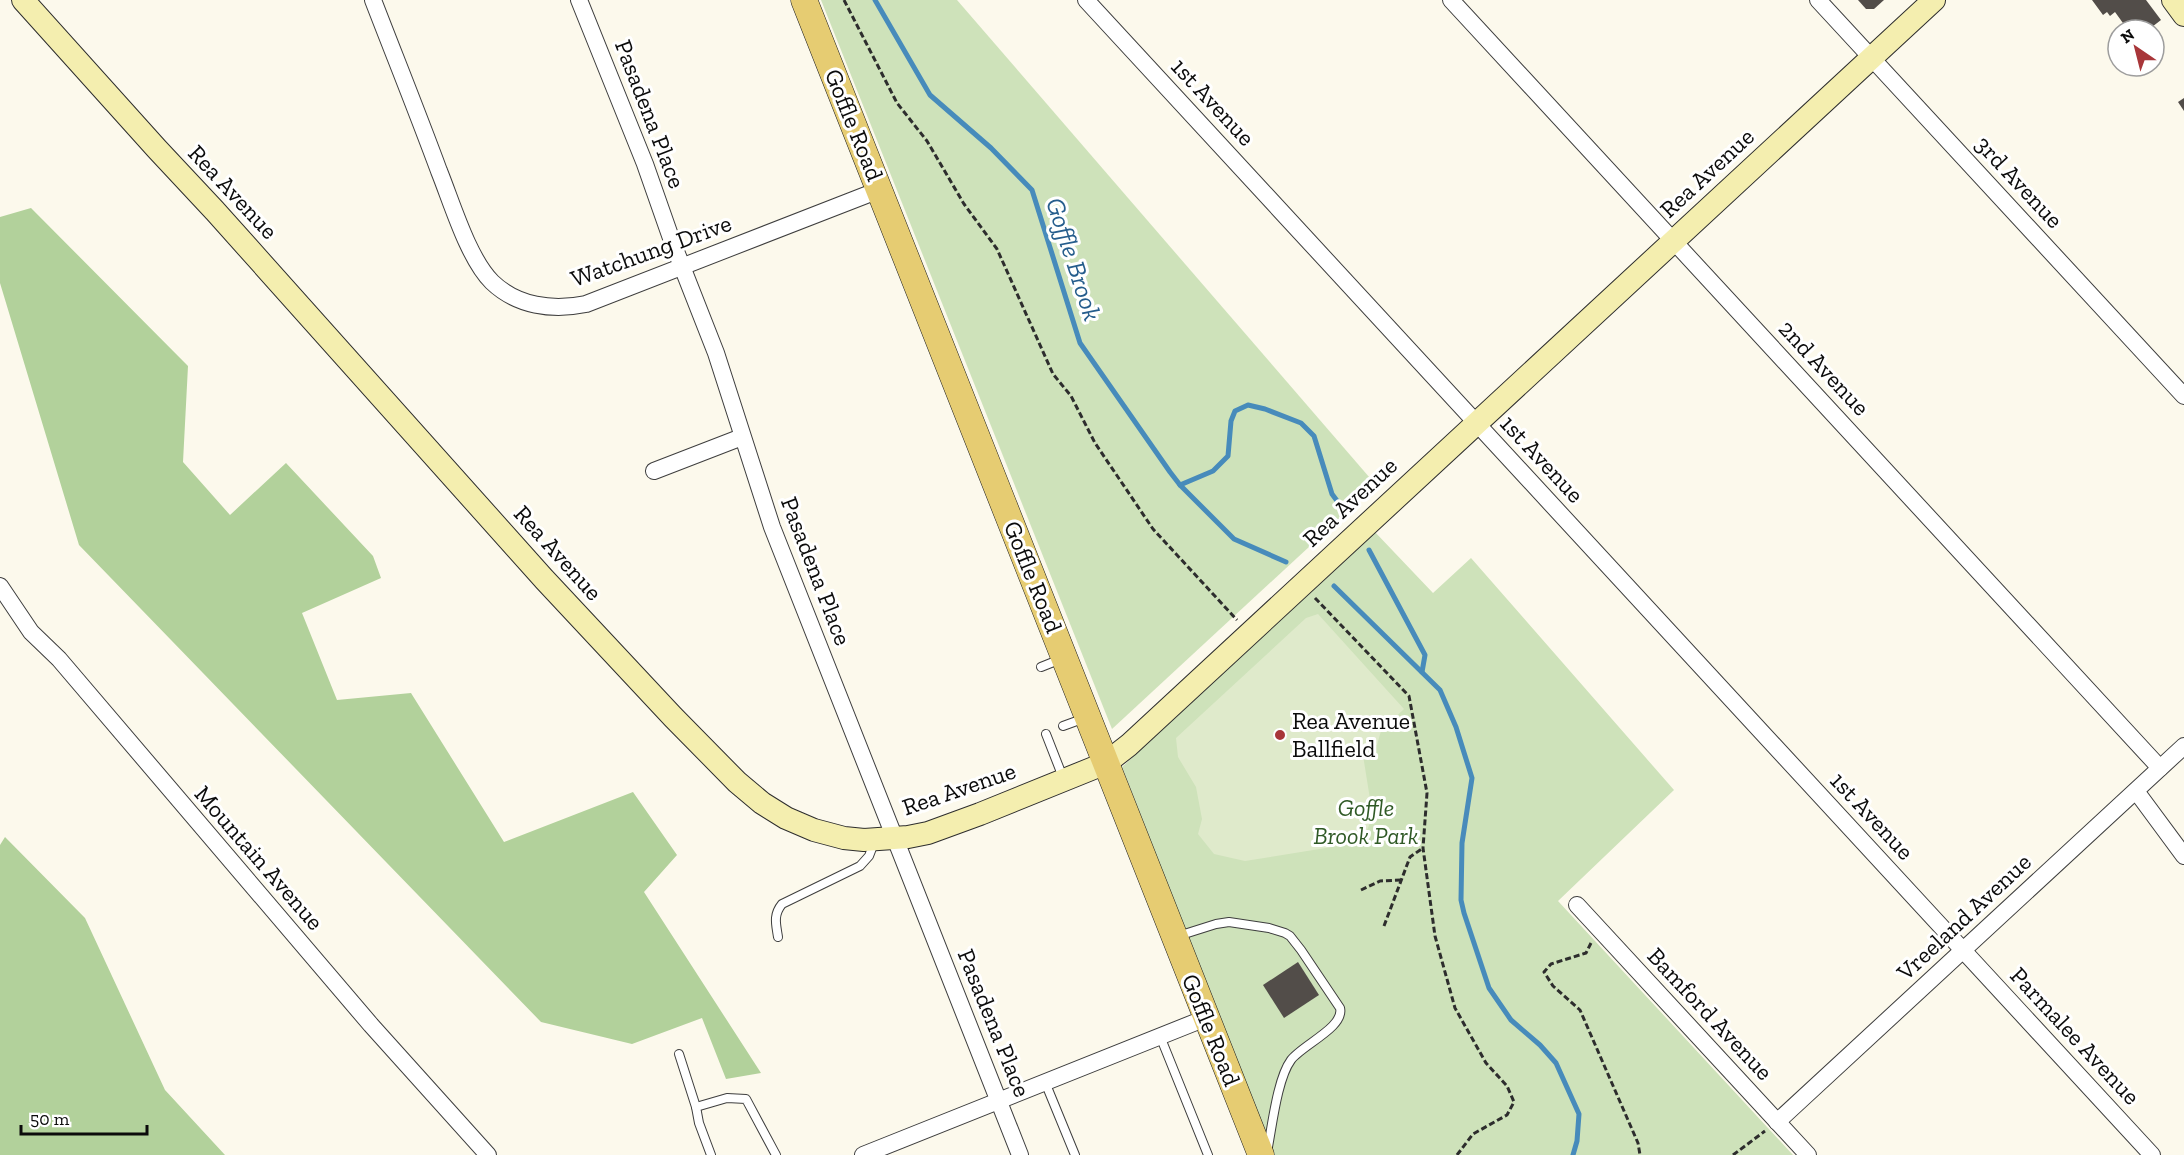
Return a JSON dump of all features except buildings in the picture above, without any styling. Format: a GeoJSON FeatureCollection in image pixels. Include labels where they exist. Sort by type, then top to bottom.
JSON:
{"type":"FeatureCollection","features":[{"type":"Feature","properties":{"kind":"main road","name":"Goffle Road"},"geometry":{"type":"LineString","coordinates":[[804,0],[1261,1155]]}},
{"type":"Feature","properties":{"kind":"street","name":"Rea Avenue"},"geometry":{"type":"LineString","coordinates":[[23,0],[216,211],[544,579],[737,782],[762,803],[786,818],[814,830],[844,838],[885,839],[928,833],[1106,763],[1129,745],[1934,0]]}},
{"type":"Feature","properties":{"kind":"street","name":"Watchung Drive"},"geometry":{"type":"LineString","coordinates":[[373,0],[462,230],[482,270],[505,292],[531,304],[555,308],[571,307],[607,296],[879,190]]}},
{"type":"Feature","properties":{"kind":"street","name":"Pasadena Place"},"geometry":{"type":"LineString","coordinates":[[579,0],[645,164],[716,353],[772,527],[885,839],[999,1101],[1020,1155]]}},
{"type":"Feature","properties":{"kind":"street","name":"1st Avenue"},"geometry":{"type":"LineString","coordinates":[[1086,0],[1963,950]]}},
{"type":"Feature","properties":{"kind":"street","name":"2nd Avenue"},"geometry":{"type":"LineString","coordinates":[[1451,0],[2160,768]]}},
{"type":"Feature","properties":{"kind":"street","name":"3rd Avenue"},"geometry":{"type":"LineString","coordinates":[[1818,0],[2184,396]]}},
{"type":"Feature","properties":{"kind":"street"},"geometry":{"type":"LineString","coordinates":[[2173,0],[2184,15]]}},
{"type":"Feature","properties":{"kind":"street"},"geometry":{"type":"LineString","coordinates":[[654,471],[742,437]]}},
{"type":"Feature","properties":{"kind":"street","name":"Mountain Avenue"},"geometry":{"type":"LineString","coordinates":[[0,586],[31,632],[59,659],[277,916],[488,1155]]}},
{"type":"Feature","properties":{"kind":"street","name":"Vreeland Avenue"},"geometry":{"type":"LineString","coordinates":[[1778,1122],[2184,746]]}},
{"type":"Feature","properties":{"kind":"street"},"geometry":{"type":"LineString","coordinates":[[2136,791],[2184,856]]}},
{"type":"Feature","properties":{"kind":"street","name":"Bamford Avenue"},"geometry":{"type":"LineString","coordinates":[[1577,905],[1808,1155]]}},
{"type":"Feature","properties":{"kind":"street","name":"Parmalee Avenue"},"geometry":{"type":"LineString","coordinates":[[1963,950],[2152,1155]]}},
{"type":"Feature","properties":{"kind":"street"},"geometry":{"type":"LineString","coordinates":[[863,1155],[1206,1018]]}},
{"type":"Feature","properties":{"kind":"lane"},"geometry":{"type":"LineString","coordinates":[[1041,667],[1065,657]]}},
{"type":"Feature","properties":{"kind":"lane"},"geometry":{"type":"LineString","coordinates":[[1063,726],[1088,716]]}},
{"type":"Feature","properties":{"kind":"lane"},"geometry":{"type":"LineString","coordinates":[[1046,734],[1064,780]]}},
{"type":"Feature","properties":{"kind":"lane"},"geometry":{"type":"LineString","coordinates":[[778,937],[775,918],[782,904],[860,866],[885,839]]}},
{"type":"Feature","properties":{"kind":"lane"},"geometry":{"type":"LineString","coordinates":[[1175,937],[1229,922],[1269,928],[1290,936],[1340,1008],[1341,1014],[1338,1022],[1303,1049],[1287,1066],[1266,1155]]}},
{"type":"Feature","properties":{"kind":"lane"},"geometry":{"type":"LineString","coordinates":[[1160,1036],[1208,1155]]}},
{"type":"Feature","properties":{"kind":"lane"},"geometry":{"type":"LineString","coordinates":[[679,1054],[711,1155]]}},
{"type":"Feature","properties":{"kind":"lane"},"geometry":{"type":"LineString","coordinates":[[1045,1082],[1075,1155]]}},
{"type":"Feature","properties":{"kind":"lane"},"geometry":{"type":"LineString","coordinates":[[696,1107],[727,1098],[746,1099],[776,1155]]}},
{"type":"Feature","properties":{"kind":"path"},"geometry":{"type":"LineString","coordinates":[[844,0],[897,103],[927,141],[964,204],[997,249],[1053,374],[1071,396],[1095,443],[1153,529],[1249,632]]}},
{"type":"Feature","properties":{"kind":"path"},"geometry":{"type":"LineString","coordinates":[[1301,584],[1409,696],[1426,793],[1424,848],[1435,936],[1455,1008],[1486,1063],[1507,1086],[1514,1102],[1507,1114],[1473,1134],[1457,1155]]}},
{"type":"Feature","properties":{"kind":"path"},"geometry":{"type":"LineString","coordinates":[[1384,926],[1410,857],[1424,848]]}},
{"type":"Feature","properties":{"kind":"path"},"geometry":{"type":"LineString","coordinates":[[1360,890],[1380,881],[1401,880]]}},
{"type":"Feature","properties":{"kind":"path"},"geometry":{"type":"LineString","coordinates":[[1598,928],[1586,953],[1551,964],[1544,972],[1553,986],[1580,1010],[1638,1143],[1640,1155]]}},
{"type":"Feature","properties":{"kind":"path"},"geometry":{"type":"LineString","coordinates":[[1733,1155],[1778,1122]]}},
{"type":"Feature","properties":{"kind":"green space"},"geometry":{"type":"Polygon","coordinates":[[[821,0],[957,0],[1376,485],[1112,729],[821,0]]]}},
{"type":"Feature","properties":{"kind":"green space"},"geometry":{"type":"Polygon","coordinates":[[[31,208],[188,366],[183,462],[230,515],[286,463],[373,556],[381,578],[302,613],[337,700],[411,693],[504,842],[633,792],[677,855],[644,892],[761,1073],[726,1079],[702,1018],[632,1044],[541,1022],[79,545],[0,283],[0,217],[31,208]]]}},
{"type":"Feature","properties":{"kind":"green space","name":"Goffle Brook Park"},"geometry":{"type":"Polygon","coordinates":[[[1374,531],[1433,593],[1471,558],[1674,790],[1558,901],[1793,1155],[1273,1155],[1122,767],[1374,531]]]}},
{"type":"Feature","properties":{"kind":"green space","name":"Rea Avenue Ballfield"},"geometry":{"type":"Polygon","coordinates":[[[1318,614],[1404,709],[1381,731],[1377,745],[1362,749],[1370,799],[1368,804],[1369,826],[1362,835],[1342,841],[1338,846],[1245,861],[1214,854],[1198,834],[1202,819],[1196,787],[1178,757],[1176,738],[1306,618],[1318,614]]]}},
{"type":"Feature","properties":{"kind":"green space"},"geometry":{"type":"Polygon","coordinates":[[[5,837],[85,918],[165,1090],[225,1155],[0,1155],[0,845],[5,837]]]}},
{"type":"Feature","properties":{"kind":"waterway","name":"Goffle Brook"},"geometry":{"type":"LineString","coordinates":[[875,0],[930,95],[991,148],[1032,190],[1080,343],[1170,472],[1234,539],[1286,562]]}},
{"type":"Feature","properties":{"kind":"waterway","name":"Goffle Brook"},"geometry":{"type":"LineString","coordinates":[[1180,485],[1213,471],[1228,456],[1231,421],[1235,411],[1248,405],[1301,423],[1314,436],[1332,494],[1343,509]]}},
{"type":"Feature","properties":{"kind":"waterway","name":"Goffle Brook"},"geometry":{"type":"LineString","coordinates":[[1369,550],[1425,655],[1422,672]]}},
{"type":"Feature","properties":{"kind":"waterway","name":"Goffle Brook"},"geometry":{"type":"LineString","coordinates":[[1334,586],[1440,690],[1456,727],[1472,778],[1462,843],[1461,900],[1464,913],[1489,988],[1511,1020],[1540,1045],[1556,1063],[1579,1114],[1577,1141],[1573,1155]]}},
{"type":"Feature","properties":{"kind":"place","name":"Rea Avenue Ballfield"},"geometry":{"type":"Point","coordinates":[1280,735]}}]}
